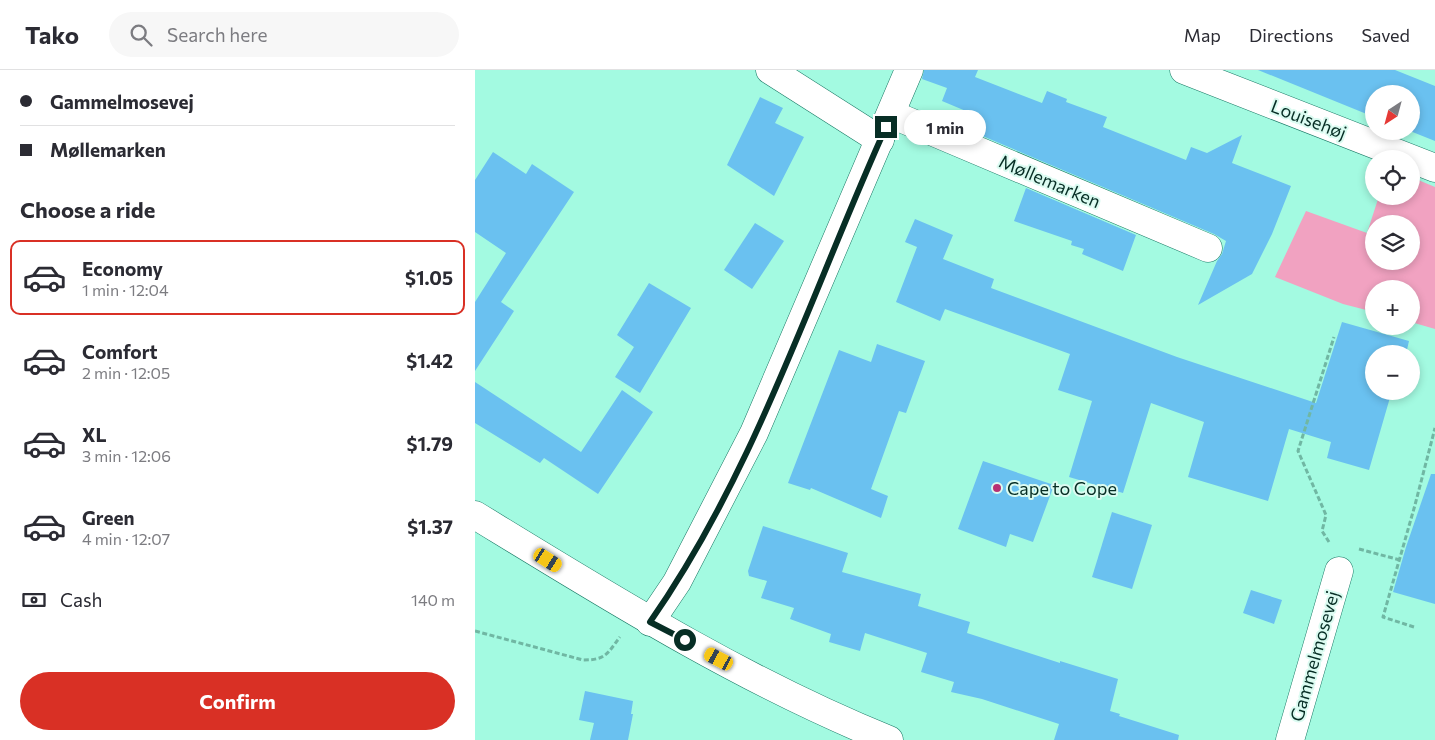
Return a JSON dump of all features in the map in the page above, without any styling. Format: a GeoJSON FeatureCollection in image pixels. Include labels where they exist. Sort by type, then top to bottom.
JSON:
{"type":"FeatureCollection","features":[{"type":"Feature","properties":{"kind":"street"},"geometry":{"type":"LineString","coordinates":[[770,70],[880,140]]}},
{"type":"Feature","properties":{"kind":"street"},"geometry":{"type":"LineString","coordinates":[[643,618],[677,582],[755,433],[909,70]]}},
{"type":"Feature","properties":{"kind":"street","name":"Louisehøj"},"geometry":{"type":"LineString","coordinates":[[1184,70],[1435,168]]}},
{"type":"Feature","properties":{"kind":"street","name":"Møllemarken"},"geometry":{"type":"LineString","coordinates":[[891,114],[1208,248]]}},
{"type":"Feature","properties":{"kind":"street"},"geometry":{"type":"LineString","coordinates":[[475,515],[643,618],[772,686],[889,740]]}},
{"type":"Feature","properties":{"kind":"street","name":"Gammelmosevej"},"geometry":{"type":"LineString","coordinates":[[1290,740],[1339,571]]}},
{"type":"Feature","properties":{"kind":"path"},"geometry":{"type":"LineString","coordinates":[[1329,542],[1322,531],[1326,515],[1298,452],[1334,337]]}},
{"type":"Feature","properties":{"kind":"path"},"geometry":{"type":"LineString","coordinates":[[1414,627],[1383,617],[1435,428]]}},
{"type":"Feature","properties":{"kind":"path"},"geometry":{"type":"LineString","coordinates":[[475,631],[583,660],[599,660],[606,656],[643,618]]}},
{"type":"Feature","properties":{"kind":"shaded area"},"geometry":{"type":"Polygon","coordinates":[[[1420,181],[1435,187],[1435,329],[1420,325],[1420,280],[1365,280],[1365,310],[1343,304],[1275,277],[1306,211],[1365,232],[1365,270],[1420,270],[1420,215],[1373,215],[1376,205],[1420,205],[1420,181]]]}},
{"type":"Feature","properties":{"kind":"building"},"geometry":{"type":"Polygon","coordinates":[[[924,70],[978,70],[975,77],[1042,103],[1047,91],[1067,99],[1066,102],[1107,117],[1103,127],[1186,160],[1191,147],[1207,153],[1242,135],[1232,163],[1291,186],[1272,234],[1252,274],[1198,305],[1217,261],[1222,254],[1226,241],[1214,234],[966,129],[973,114],[942,101],[947,88],[922,79],[924,70]]]}},
{"type":"Feature","properties":{"kind":"building"},"geometry":{"type":"Polygon","coordinates":[[[1258,70],[1395,70],[1435,86],[1435,141],[1420,135],[1420,85],[1365,85],[1365,113],[1258,70]]]}},
{"type":"Feature","properties":{"kind":"building"},"geometry":{"type":"Polygon","coordinates":[[[760,97],[783,108],[775,123],[804,137],[774,196],[727,165],[760,97]]]}},
{"type":"Feature","properties":{"kind":"building"},"geometry":{"type":"Polygon","coordinates":[[[493,152],[526,174],[532,164],[574,192],[501,302],[514,311],[475,371],[475,302],[506,253],[475,232],[475,180],[493,152]]]}},
{"type":"Feature","properties":{"kind":"building"},"geometry":{"type":"Polygon","coordinates":[[[1026,188],[1136,235],[1123,271],[1082,254],[1084,249],[1071,245],[1072,241],[1014,221],[1026,188]]]}},
{"type":"Feature","properties":{"kind":"building"},"geometry":{"type":"Polygon","coordinates":[[[915,219],[953,235],[943,259],[994,279],[991,288],[1177,357],[1316,403],[1342,322],[1365,329],[1365,335],[1388,335],[1409,341],[1408,345],[1365,345],[1365,400],[1389,400],[1369,470],[1327,458],[1331,442],[1289,429],[1268,501],[1188,477],[1204,422],[1151,403],[1123,493],[1069,477],[1092,401],[1058,390],[1070,354],[945,309],[940,321],[896,302],[917,247],[905,242],[915,219]]]}},
{"type":"Feature","properties":{"kind":"building"},"geometry":{"type":"Polygon","coordinates":[[[755,223],[784,241],[752,289],[724,270],[755,223]]]}},
{"type":"Feature","properties":{"kind":"building"},"geometry":{"type":"Polygon","coordinates":[[[649,283],[691,308],[640,393],[615,377],[634,347],[617,335],[649,283]]]}},
{"type":"Feature","properties":{"kind":"building"},"geometry":{"type":"Polygon","coordinates":[[[877,344],[925,361],[906,413],[899,411],[871,489],[888,496],[881,518],[811,488],[810,490],[788,483],[839,350],[871,362],[877,344]]]}},
{"type":"Feature","properties":{"kind":"building"},"geometry":{"type":"Polygon","coordinates":[[[475,382],[581,452],[622,390],[653,412],[598,494],[544,458],[540,463],[475,423],[475,382]]]}},
{"type":"Feature","properties":{"kind":"building"},"geometry":{"type":"Polygon","coordinates":[[[983,461],[1054,485],[1033,542],[1010,534],[1006,547],[958,529],[983,461]]]}},
{"type":"Feature","properties":{"kind":"building"},"geometry":{"type":"Polygon","coordinates":[[[1431,474],[1435,474],[1435,604],[1393,592],[1431,474]]]}},
{"type":"Feature","properties":{"kind":"building"},"geometry":{"type":"Polygon","coordinates":[[[1112,512],[1152,525],[1132,589],[1092,577],[1112,512]]]}},
{"type":"Feature","properties":{"kind":"building"},"geometry":{"type":"Polygon","coordinates":[[[763,526],[848,553],[842,572],[921,594],[918,606],[970,622],[967,633],[1060,663],[1060,661],[1118,679],[1110,711],[1120,714],[1119,716],[1179,735],[1178,740],[1054,740],[1059,724],[982,699],[951,692],[954,682],[921,672],[927,653],[865,633],[860,651],[829,642],[831,634],[790,619],[794,608],[761,598],[767,581],[749,576],[748,571],[763,526]]]}},
{"type":"Feature","properties":{"kind":"building"},"geometry":{"type":"Polygon","coordinates":[[[1251,590],[1282,600],[1274,624],[1243,613],[1251,590]]]}},
{"type":"Feature","properties":{"kind":"building"},"geometry":{"type":"Polygon","coordinates":[[[585,691],[633,701],[631,714],[633,714],[628,740],[590,740],[594,723],[579,720],[585,691]]]}},
{"type":"Feature","properties":{"kind":"place","name":"Cape to Cope"},"geometry":{"type":"Point","coordinates":[997,488]}},
{"type":"Feature","properties":{"kind":"route"},"geometry":{"type":"LineString","coordinates":[[685,640],[650,622],[677,582],[718,507],[755,433],[886,127]]}}]}
